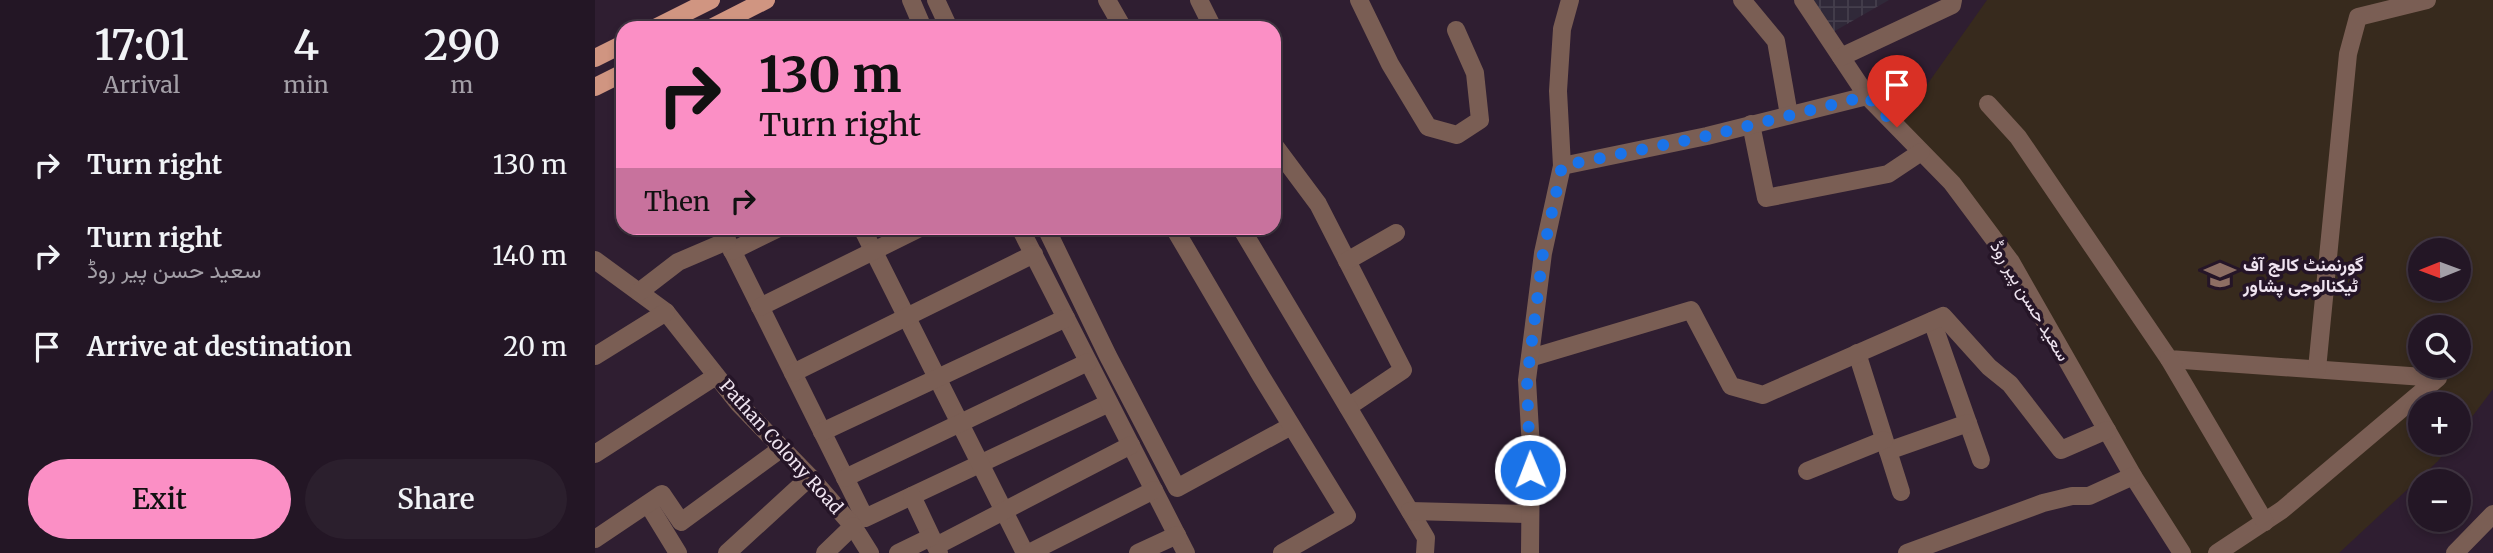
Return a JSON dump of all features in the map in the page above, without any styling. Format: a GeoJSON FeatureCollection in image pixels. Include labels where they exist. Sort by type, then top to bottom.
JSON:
{"type":"FeatureCollection","features":[{"type":"Feature","properties":{"kind":"main road"},"geometry":{"type":"LineString","coordinates":[[669,21],[711,0]]}},
{"type":"Feature","properties":{"kind":"main road"},"geometry":{"type":"LineString","coordinates":[[725,21],[766,0]]}},
{"type":"Feature","properties":{"kind":"main road"},"geometry":{"type":"LineString","coordinates":[[595,58],[616,48]]}},
{"type":"Feature","properties":{"kind":"main road"},"geometry":{"type":"LineString","coordinates":[[595,87],[616,76]]}},
{"type":"Feature","properties":{"kind":"street"},"geometry":{"type":"LineString","coordinates":[[911,0],[920,21]]}},
{"type":"Feature","properties":{"kind":"street"},"geometry":{"type":"LineString","coordinates":[[936,0],[946,21]]}},
{"type":"Feature","properties":{"kind":"street"},"geometry":{"type":"LineString","coordinates":[[1107,0],[1119,21]]}},
{"type":"Feature","properties":{"kind":"street"},"geometry":{"type":"LineString","coordinates":[[1199,0],[1210,21]]}},
{"type":"Feature","properties":{"kind":"street"},"geometry":{"type":"LineString","coordinates":[[1359,0],[1390,64],[1428,127],[1457,135],[1480,120],[1475,73],[1456,30]]}},
{"type":"Feature","properties":{"kind":"street"},"geometry":{"type":"LineString","coordinates":[[1530,553],[1531,448],[1527,380],[1543,253],[1562,166],[1558,91],[1562,30],[1570,0]]}},
{"type":"Feature","properties":{"kind":"street"},"geometry":{"type":"LineString","coordinates":[[1742,0],[1776,41],[1789,115]]}},
{"type":"Feature","properties":{"kind":"street","name":"سعید حسن پیر روڈ"},"geometry":{"type":"LineString","coordinates":[[1803,0],[1867,96],[1952,183],[2011,262],[2133,476],[2182,553]]}},
{"type":"Feature","properties":{"kind":"street"},"geometry":{"type":"LineString","coordinates":[[1840,57],[1952,5],[1953,0]]}},
{"type":"Feature","properties":{"kind":"street"},"geometry":{"type":"LineString","coordinates":[[2317,369],[2348,54],[2358,17],[2427,0]]}},
{"type":"Feature","properties":{"kind":"street"},"geometry":{"type":"LineString","coordinates":[[1562,166],[1867,96]]}},
{"type":"Feature","properties":{"kind":"street"},"geometry":{"type":"LineString","coordinates":[[1988,104],[2018,137],[2169,359],[2265,522]]}},
{"type":"Feature","properties":{"kind":"street"},"geometry":{"type":"LineString","coordinates":[[1751,124],[1766,198],[1888,174],[1921,152]]}},
{"type":"Feature","properties":{"kind":"street"},"geometry":{"type":"LineString","coordinates":[[1281,154],[1318,204],[1403,370],[1348,407]]}},
{"type":"Feature","properties":{"kind":"street"},"geometry":{"type":"LineString","coordinates":[[1347,261],[1396,233]]}},
{"type":"Feature","properties":{"kind":"street"},"geometry":{"type":"LineString","coordinates":[[639,292],[678,262],[727,240],[749,235]]}},
{"type":"Feature","properties":{"kind":"street"},"geometry":{"type":"LineString","coordinates":[[866,235],[1027,553],[1154,491]]}},
{"type":"Feature","properties":{"kind":"street"},"geometry":{"type":"LineString","coordinates":[[760,307],[905,235]]}},
{"type":"Feature","properties":{"kind":"street"},"geometry":{"type":"LineString","coordinates":[[1024,235],[1185,553]]}},
{"type":"Feature","properties":{"kind":"street"},"geometry":{"type":"LineString","coordinates":[[1049,235],[1108,356],[1177,488],[1291,426]]}},
{"type":"Feature","properties":{"kind":"street"},"geometry":{"type":"LineString","coordinates":[[1178,235],[1347,516],[1282,553]]}},
{"type":"Feature","properties":{"kind":"street"},"geometry":{"type":"LineString","coordinates":[[1245,235],[1426,538],[1425,553]]}},
{"type":"Feature","properties":{"kind":"street"},"geometry":{"type":"LineString","coordinates":[[727,240],[865,518],[1109,402]]}},
{"type":"Feature","properties":{"kind":"street"},"geometry":{"type":"LineString","coordinates":[[793,373],[1034,254]]}},
{"type":"Feature","properties":{"kind":"street","name":"Pathan Colony Road"},"geometry":{"type":"LineString","coordinates":[[595,260],[667,312],[737,403],[810,477],[853,526],[870,553]]}},
{"type":"Feature","properties":{"kind":"street"},"geometry":{"type":"LineString","coordinates":[[1530,358],[1691,310],[1731,386],[1763,395],[1943,316],[1989,367],[2010,384],[2061,450],[2107,430]]}},
{"type":"Feature","properties":{"kind":"street"},"geometry":{"type":"LineString","coordinates":[[595,356],[667,312]]}},
{"type":"Feature","properties":{"kind":"street"},"geometry":{"type":"LineString","coordinates":[[823,432],[1066,318]]}},
{"type":"Feature","properties":{"kind":"street"},"geometry":{"type":"LineString","coordinates":[[1932,321],[1981,460]]}},
{"type":"Feature","properties":{"kind":"street"},"geometry":{"type":"LineString","coordinates":[[1857,354],[1901,492]]}},
{"type":"Feature","properties":{"kind":"street"},"geometry":{"type":"LineString","coordinates":[[2169,359],[2438,378],[2282,510],[2217,553]]}},
{"type":"Feature","properties":{"kind":"street"},"geometry":{"type":"LineString","coordinates":[[845,478],[1089,362]]}},
{"type":"Feature","properties":{"kind":"street"},"geometry":{"type":"LineString","coordinates":[[597,450],[716,376]]}},
{"type":"Feature","properties":{"kind":"street"},"geometry":{"type":"LineString","coordinates":[[1807,471],[1886,445],[1968,423]]}},
{"type":"Feature","properties":{"kind":"street"},"geometry":{"type":"LineString","coordinates":[[898,553],[935,546],[1131,445]]}},
{"type":"Feature","properties":{"kind":"street"},"geometry":{"type":"LineString","coordinates":[[595,539],[662,494],[681,523],[782,448]]}},
{"type":"Feature","properties":{"kind":"street"},"geometry":{"type":"LineString","coordinates":[[1907,553],[2043,503],[2072,496],[2089,496],[2133,476]]}},
{"type":"Feature","properties":{"kind":"street"},"geometry":{"type":"LineString","coordinates":[[727,553],[810,477]]}},
{"type":"Feature","properties":{"kind":"street"},"geometry":{"type":"LineString","coordinates":[[912,496],[935,546]]}},
{"type":"Feature","properties":{"kind":"street"},"geometry":{"type":"LineString","coordinates":[[649,503],[678,553]]}},
{"type":"Feature","properties":{"kind":"street"},"geometry":{"type":"LineString","coordinates":[[1410,511],[1530,514]]}},
{"type":"Feature","properties":{"kind":"street"},"geometry":{"type":"LineString","coordinates":[[2455,553],[2493,514]]}},
{"type":"Feature","properties":{"kind":"street"},"geometry":{"type":"LineString","coordinates":[[825,553],[853,526]]}},
{"type":"Feature","properties":{"kind":"street"},"geometry":{"type":"LineString","coordinates":[[1138,553],[1177,536]]}},
{"type":"Feature","properties":{"kind":"shaded area"},"geometry":{"type":"Polygon","coordinates":[[[1809,0],[1889,0],[1833,32],[1809,0]]]}},
{"type":"Feature","properties":{"kind":"shaded area","name":"گورنمنٹ کالج آف ٹیکنالوجی پشاور"},"geometry":{"type":"Polygon","coordinates":[[[1987,0],[2493,0],[2493,389],[2471,418],[2471,392],[2408,392],[2408,455],[2443,455],[2429,469],[2408,469],[2408,489],[2339,553],[2183,553],[2011,262],[1897,127],[1987,0]]]}},
{"type":"Feature","properties":{"kind":"place","name":"گورنمنٹ کالج آف ٹیکنالوجی پشاور"},"geometry":{"type":"Point","coordinates":[2220,275]}},
{"type":"Feature","properties":{"kind":"route"},"geometry":{"type":"LineString","coordinates":[[1530,470],[1527,380],[1543,253],[1562,166],[1707,136],[1867,96],[1897,127]]}}]}
